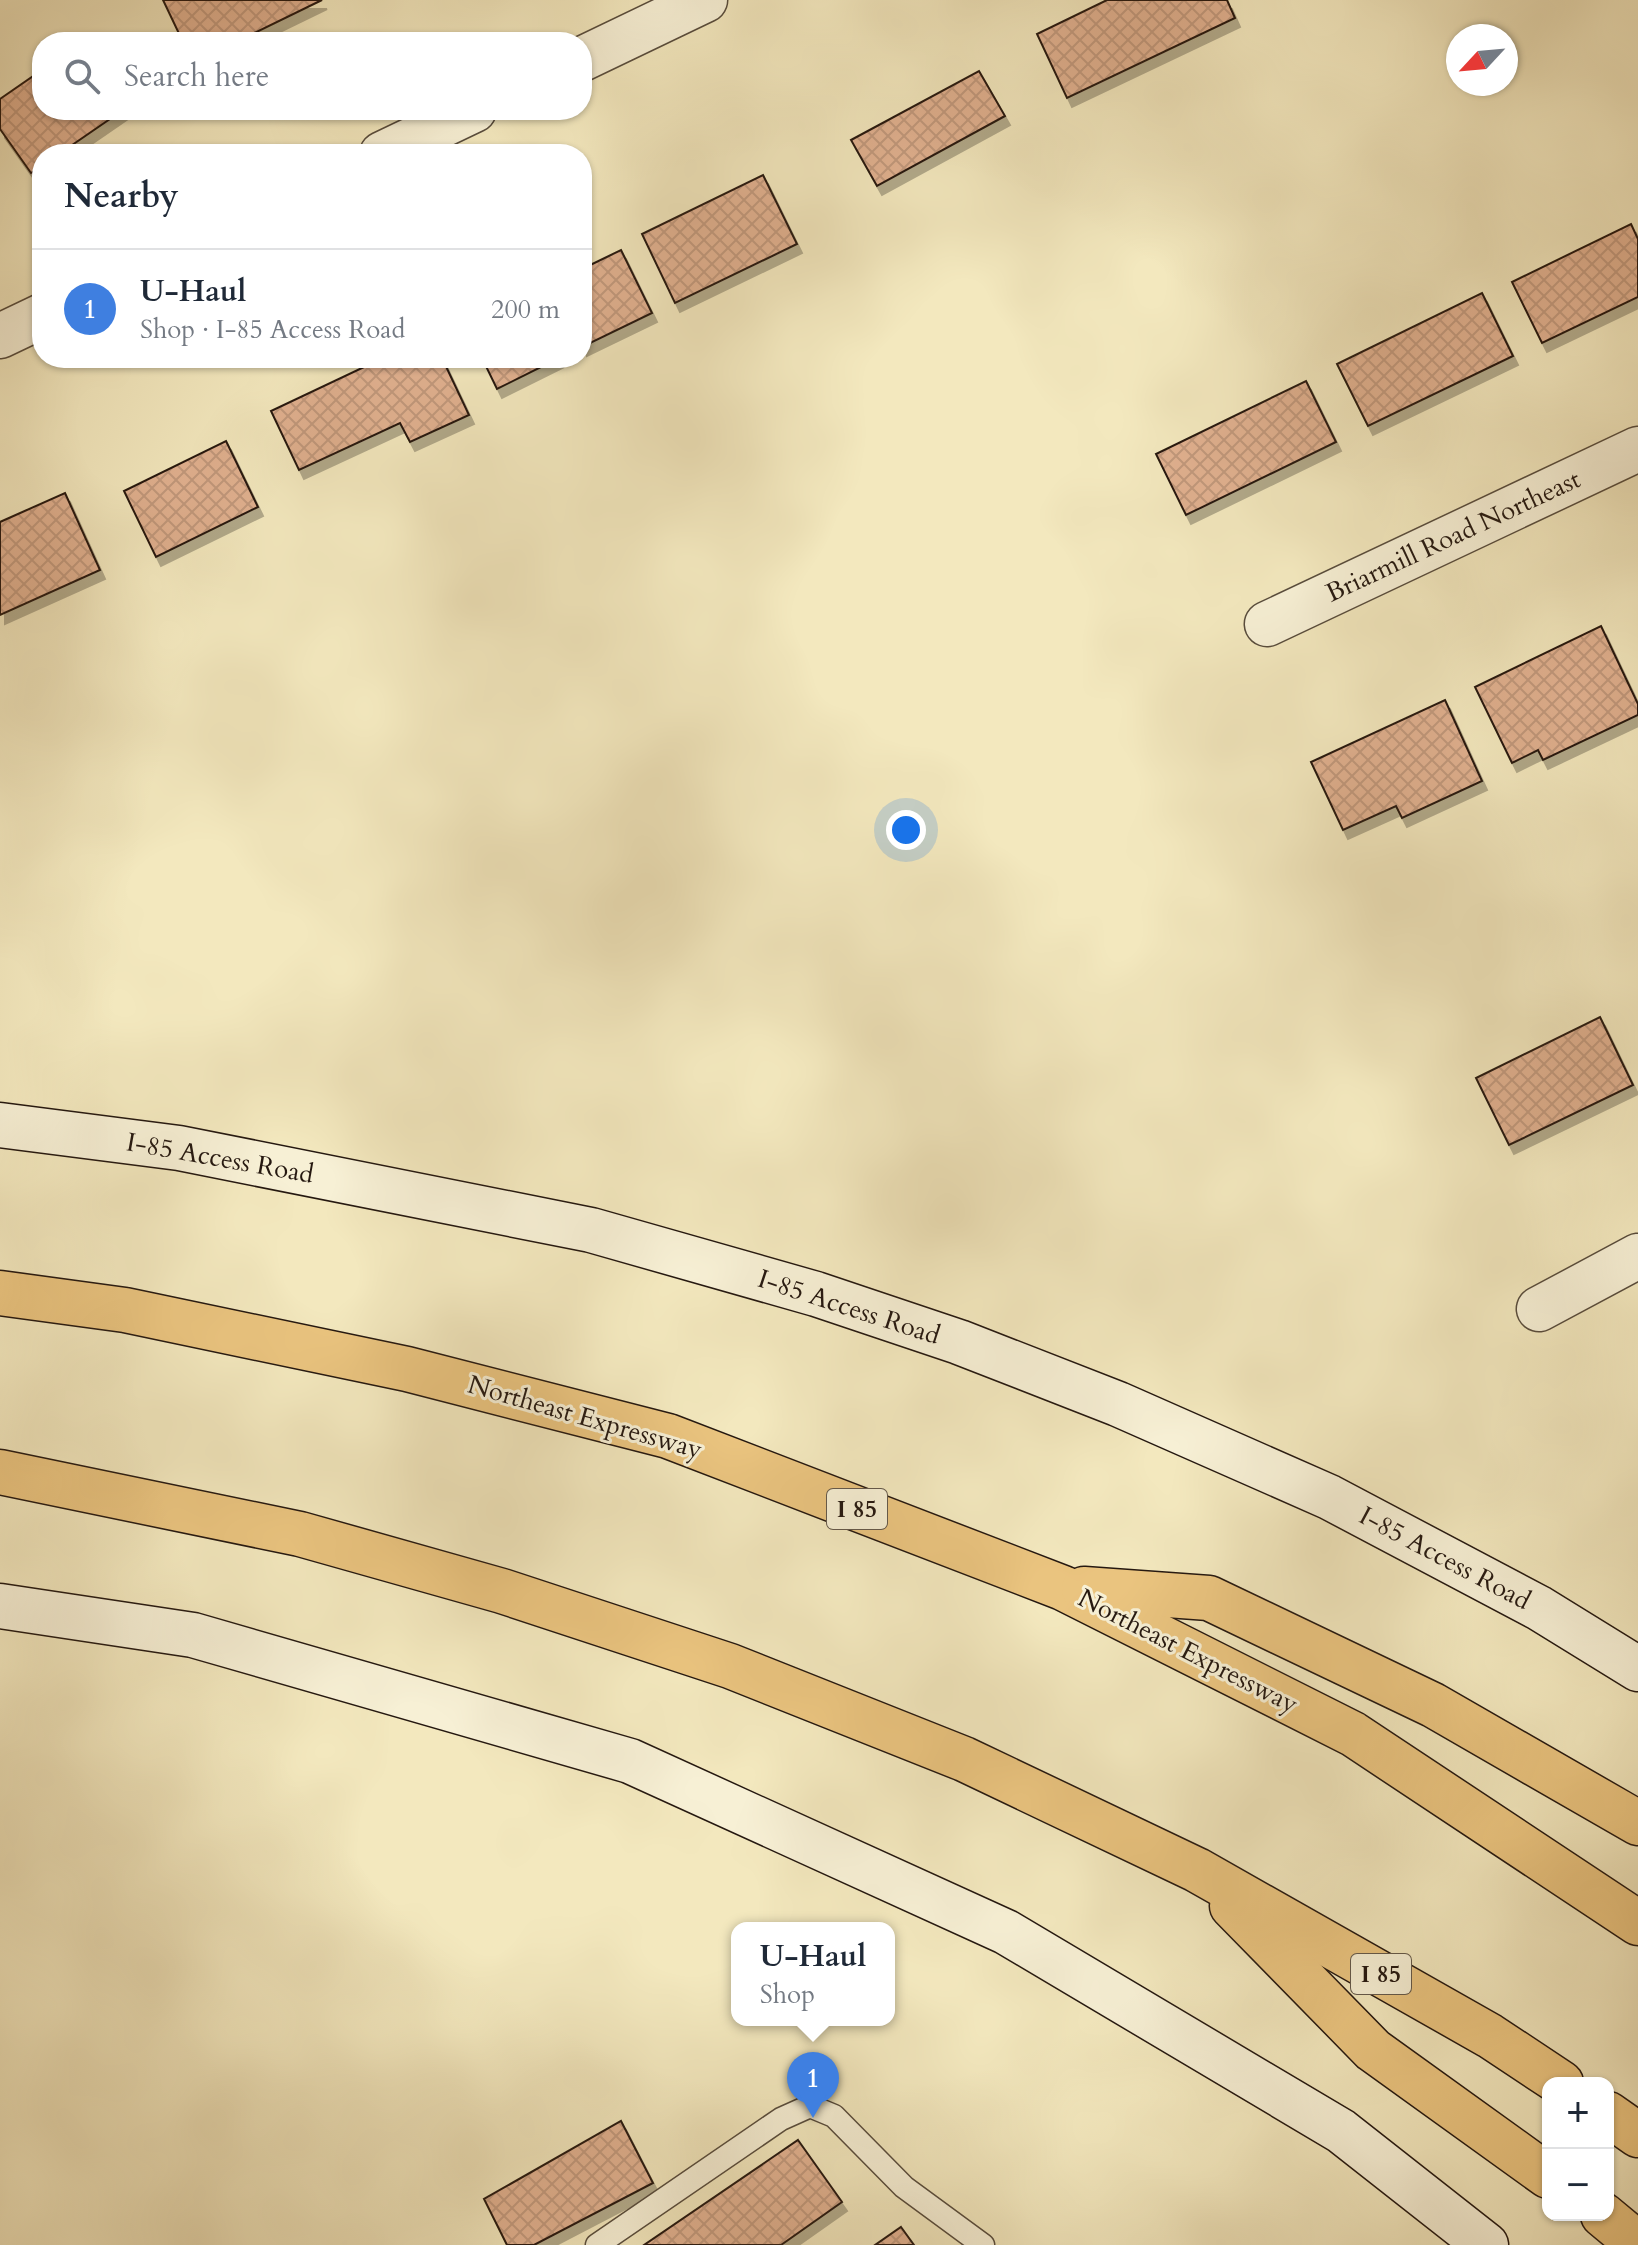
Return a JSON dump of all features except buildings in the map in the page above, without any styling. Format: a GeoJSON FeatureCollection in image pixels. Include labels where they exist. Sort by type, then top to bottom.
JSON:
{"type":"FeatureCollection","features":[{"type":"Feature","properties":{"kind":"highway","name":"Northeast Expressway"},"geometry":{"type":"LineString","coordinates":[[0,1293],[125,1310],[392,1365],[668,1436],[1063,1588],[1353,1734],[1638,1923]]}},
{"type":"Feature","properties":{"kind":"highway","name":"I 85"},"geometry":{"type":"LineString","coordinates":[[0,1472],[300,1534],[502,1591],[730,1666],[964,1759],[1197,1870],[1490,2036],[1552,2077]]}},
{"type":"Feature","properties":{"kind":"highway"},"geometry":{"type":"LineString","coordinates":[[1063,1588],[1209,1598],[1433,1705],[1638,1823]]}},
{"type":"Feature","properties":{"kind":"highway"},"geometry":{"type":"LineString","coordinates":[[1197,1870],[1373,2050],[1542,2172]]}},
{"type":"Feature","properties":{"kind":"highway"},"geometry":{"type":"LineString","coordinates":[[1614,2118],[1638,2135]]}},
{"type":"Feature","properties":{"kind":"highway"},"geometry":{"type":"LineString","coordinates":[[1610,2221],[1638,2244]]}},
{"type":"Feature","properties":{"kind":"main road"},"geometry":{"type":"LineString","coordinates":[[592,54],[705,0]]}},
{"type":"Feature","properties":{"kind":"main road"},"geometry":{"type":"LineString","coordinates":[[403,144],[453,120]]}},
{"type":"Feature","properties":{"kind":"main road"},"geometry":{"type":"LineString","coordinates":[[0,336],[32,321]]}},
{"type":"Feature","properties":{"kind":"main road","name":"Briarmill Road Northeast"},"geometry":{"type":"LineString","coordinates":[[1267,624],[1638,449]]}},
{"type":"Feature","properties":{"kind":"main road","name":"I-85 Access Road"},"geometry":{"type":"LineString","coordinates":[[0,1125],[179,1148],[591,1230],[859,1308],[959,1342],[1118,1404],[1329,1497],[1539,1608],[1638,1669]]}},
{"type":"Feature","properties":{"kind":"main road"},"geometry":{"type":"LineString","coordinates":[[1539,1309],[1638,1256]]}},
{"type":"Feature","properties":{"kind":"main road"},"geometry":{"type":"LineString","coordinates":[[0,1606],[193,1635],[630,1761],[1006,1932],[1341,2131],[1486,2245]]}},
{"type":"Feature","properties":{"kind":"lane"},"geometry":{"type":"LineString","coordinates":[[597,2245],[781,2119],[810,2106],[834,2116],[904,2187],[983,2245]]}},
{"type":"Feature","properties":{"kind":"place","name":"U-Haul"},"geometry":{"type":"Point","coordinates":[813,2118]}}]}
